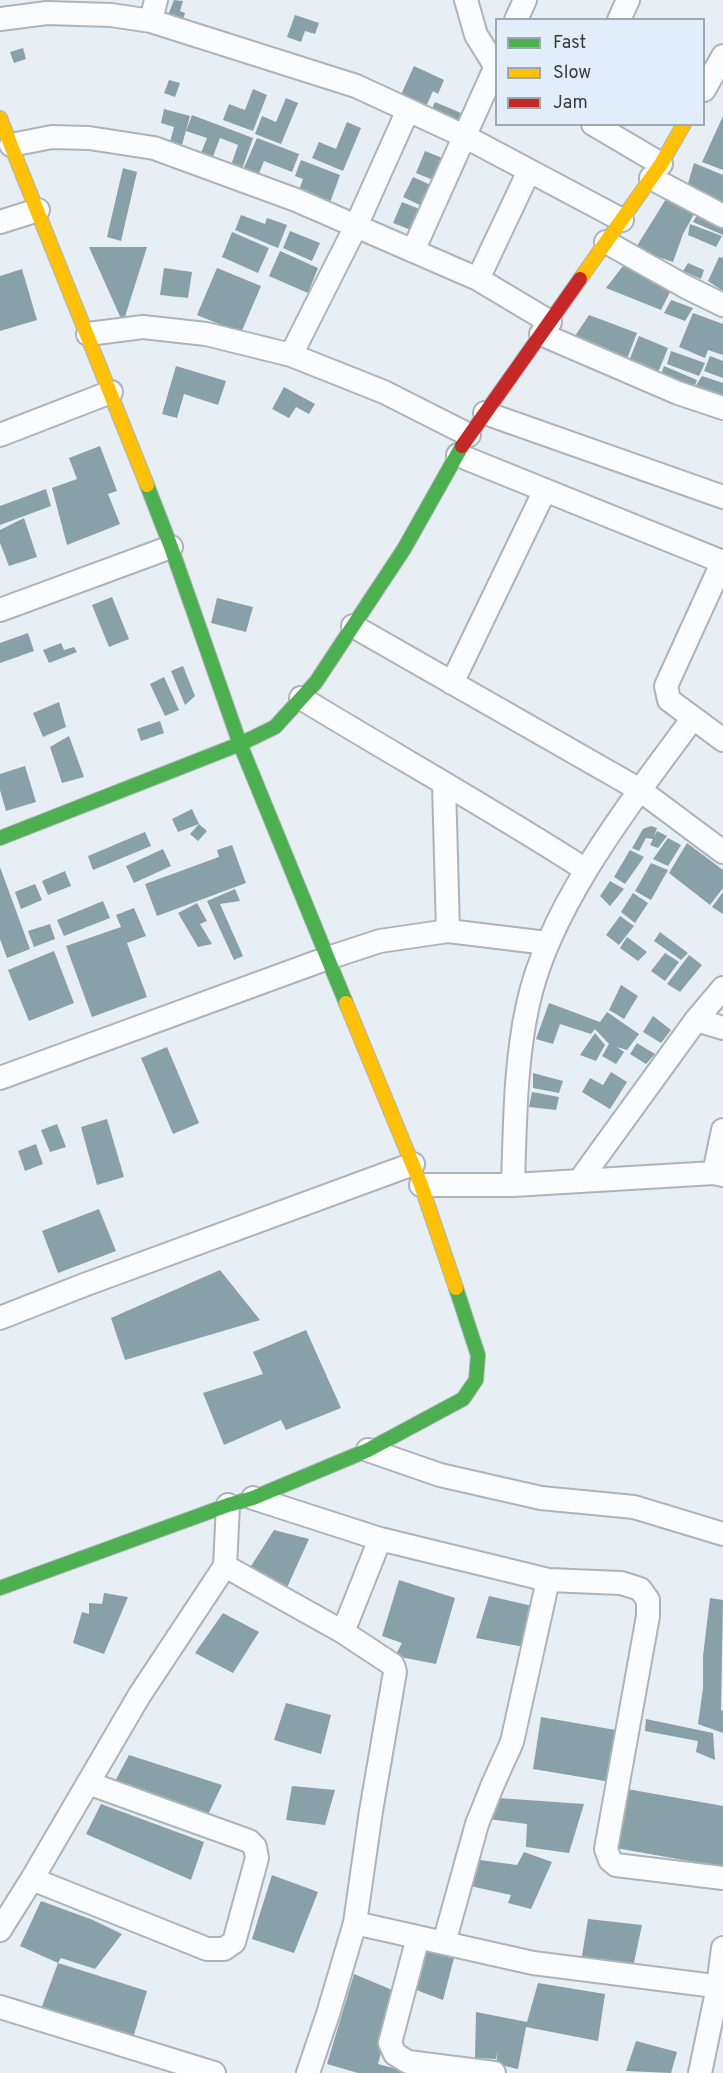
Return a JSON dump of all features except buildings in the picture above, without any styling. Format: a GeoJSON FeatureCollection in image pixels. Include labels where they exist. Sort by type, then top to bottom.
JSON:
{"type":"FeatureCollection","features":[{"type":"Feature","properties":{"kind":"street"},"geometry":{"type":"LineString","coordinates":[[466,0],[476,35],[495,65]]}},
{"type":"Feature","properties":{"kind":"street"},"geometry":{"type":"LineString","coordinates":[[517,18],[525,0]]}},
{"type":"Feature","properties":{"kind":"street"},"geometry":{"type":"LineString","coordinates":[[620,18],[628,0]]}},
{"type":"Feature","properties":{"kind":"street"},"geometry":{"type":"LineString","coordinates":[[0,19],[47,13],[111,15],[154,10],[356,86],[464,136],[622,220]]}},
{"type":"Feature","properties":{"kind":"street"},"geometry":{"type":"LineString","coordinates":[[413,251],[495,69]]}},
{"type":"Feature","properties":{"kind":"street"},"geometry":{"type":"LineString","coordinates":[[291,355],[356,226],[408,110]]}},
{"type":"Feature","properties":{"kind":"street"},"geometry":{"type":"LineString","coordinates":[[0,118],[88,334],[171,548],[240,744],[413,1164],[478,1355],[476,1380],[463,1399],[368,1450],[253,1498],[228,1504],[0,1588]]}},
{"type":"Feature","properties":{"kind":"street"},"geometry":{"type":"LineString","coordinates":[[596,126],[656,171],[723,216]]}},
{"type":"Feature","properties":{"kind":"street"},"geometry":{"type":"LineString","coordinates":[[0,838],[240,744],[275,727],[316,682],[404,549],[469,435],[656,171],[683,126]]}},
{"type":"Feature","properties":{"kind":"street"},"geometry":{"type":"LineString","coordinates":[[11,145],[52,137],[80,138],[154,148],[296,200],[478,279],[546,328],[678,393],[723,408]]}},
{"type":"Feature","properties":{"kind":"street"},"geometry":{"type":"LineString","coordinates":[[478,279],[529,171]]}},
{"type":"Feature","properties":{"kind":"street"},"geometry":{"type":"LineString","coordinates":[[0,222],[38,210]]}},
{"type":"Feature","properties":{"kind":"street"},"geometry":{"type":"LineString","coordinates":[[606,242],[723,305]]}},
{"type":"Feature","properties":{"kind":"street"},"geometry":{"type":"LineString","coordinates":[[88,334],[143,327],[154,328],[206,334],[291,355],[384,392],[469,435]]}},
{"type":"Feature","properties":{"kind":"street"},"geometry":{"type":"LineString","coordinates":[[0,435],[111,392]]}},
{"type":"Feature","properties":{"kind":"street"},"geometry":{"type":"LineString","coordinates":[[485,413],[723,497]]}},
{"type":"Feature","properties":{"kind":"street"},"geometry":{"type":"LineString","coordinates":[[458,456],[723,562],[666,686],[669,700],[723,740]]}},
{"type":"Feature","properties":{"kind":"street"},"geometry":{"type":"LineString","coordinates":[[452,683],[545,490]]}},
{"type":"Feature","properties":{"kind":"street"},"geometry":{"type":"LineString","coordinates":[[0,610],[171,548]]}},
{"type":"Feature","properties":{"kind":"street"},"geometry":{"type":"LineString","coordinates":[[353,626],[640,790],[723,852]]}},
{"type":"Feature","properties":{"kind":"street"},"geometry":{"type":"LineString","coordinates":[[301,698],[530,834],[586,870]]}},
{"type":"Feature","properties":{"kind":"street"},"geometry":{"type":"LineString","coordinates":[[513,1185],[515,1087],[528,1003],[547,943],[586,870],[693,717]]}},
{"type":"Feature","properties":{"kind":"street"},"geometry":{"type":"LineString","coordinates":[[444,784],[448,931]]}},
{"type":"Feature","properties":{"kind":"street"},"geometry":{"type":"LineString","coordinates":[[0,1078],[380,941],[448,931],[547,943]]}},
{"type":"Feature","properties":{"kind":"street"},"geometry":{"type":"LineString","coordinates":[[580,1180],[696,1020],[723,988]]}},
{"type":"Feature","properties":{"kind":"street"},"geometry":{"type":"LineString","coordinates":[[696,1020],[723,1028]]}},
{"type":"Feature","properties":{"kind":"street"},"geometry":{"type":"LineString","coordinates":[[421,1185],[513,1185],[718,1174],[723,1130]]}},
{"type":"Feature","properties":{"kind":"street"},"geometry":{"type":"LineString","coordinates":[[0,1318],[413,1164]]}},
{"type":"Feature","properties":{"kind":"street"},"geometry":{"type":"LineString","coordinates":[[368,1450],[440,1475],[541,1498],[634,1507],[723,1534]]}},
{"type":"Feature","properties":{"kind":"street"},"geometry":{"type":"LineString","coordinates":[[253,1498],[380,1539],[548,1580],[621,1583],[640,1589],[648,1600],[648,1616],[606,1849],[610,1860],[616,1865],[723,1878]]}},
{"type":"Feature","properties":{"kind":"street"},"geometry":{"type":"LineString","coordinates":[[0,1930],[139,1696],[225,1566],[228,1504]]}},
{"type":"Feature","properties":{"kind":"street"},"geometry":{"type":"LineString","coordinates":[[343,1632],[380,1539]]}},
{"type":"Feature","properties":{"kind":"street"},"geometry":{"type":"LineString","coordinates":[[225,1566],[343,1632],[393,1665],[395,1672],[371,1811],[355,1923],[308,2073]]}},
{"type":"Feature","properties":{"kind":"street"},"geometry":{"type":"LineString","coordinates":[[444,1943],[477,1824],[492,1784],[512,1742],[548,1580]]}},
{"type":"Feature","properties":{"kind":"street"},"geometry":{"type":"LineString","coordinates":[[32,1879],[207,1949],[224,1949],[234,1941],[256,1858],[255,1847],[249,1841],[88,1783]]}},
{"type":"Feature","properties":{"kind":"street"},"geometry":{"type":"LineString","coordinates":[[355,1923],[533,1963],[721,1987]]}},
{"type":"Feature","properties":{"kind":"street"},"geometry":{"type":"LineString","coordinates":[[418,1937],[390,2043],[395,2054],[408,2062],[494,2073]]}},
{"type":"Feature","properties":{"kind":"street"},"geometry":{"type":"LineString","coordinates":[[700,2073],[721,1987],[723,1948]]}},
{"type":"Feature","properties":{"kind":"street"},"geometry":{"type":"LineString","coordinates":[[0,2007],[214,2073]]}},
{"type":"Feature","properties":{"kind":"traffic: fast"},"geometry":{"type":"LineString","coordinates":[[0,838],[240,744],[275,727],[316,682],[404,549],[462,446]]}},
{"type":"Feature","properties":{"kind":"traffic: fast"},"geometry":{"type":"LineString","coordinates":[[147,485],[240,744],[346,1003]]}},
{"type":"Feature","properties":{"kind":"traffic: fast"},"geometry":{"type":"LineString","coordinates":[[0,1588],[253,1498],[368,1450],[463,1399],[476,1380],[478,1355],[456,1288]]}},
{"type":"Feature","properties":{"kind":"traffic: slow"},"geometry":{"type":"LineString","coordinates":[[0,118],[147,485]]}},
{"type":"Feature","properties":{"kind":"traffic: slow"},"geometry":{"type":"LineString","coordinates":[[580,279],[661,164],[683,126]]}},
{"type":"Feature","properties":{"kind":"traffic: slow"},"geometry":{"type":"LineString","coordinates":[[346,1003],[421,1185],[456,1288]]}},
{"type":"Feature","properties":{"kind":"traffic: jam"},"geometry":{"type":"LineString","coordinates":[[462,446],[580,279]]}}]}
